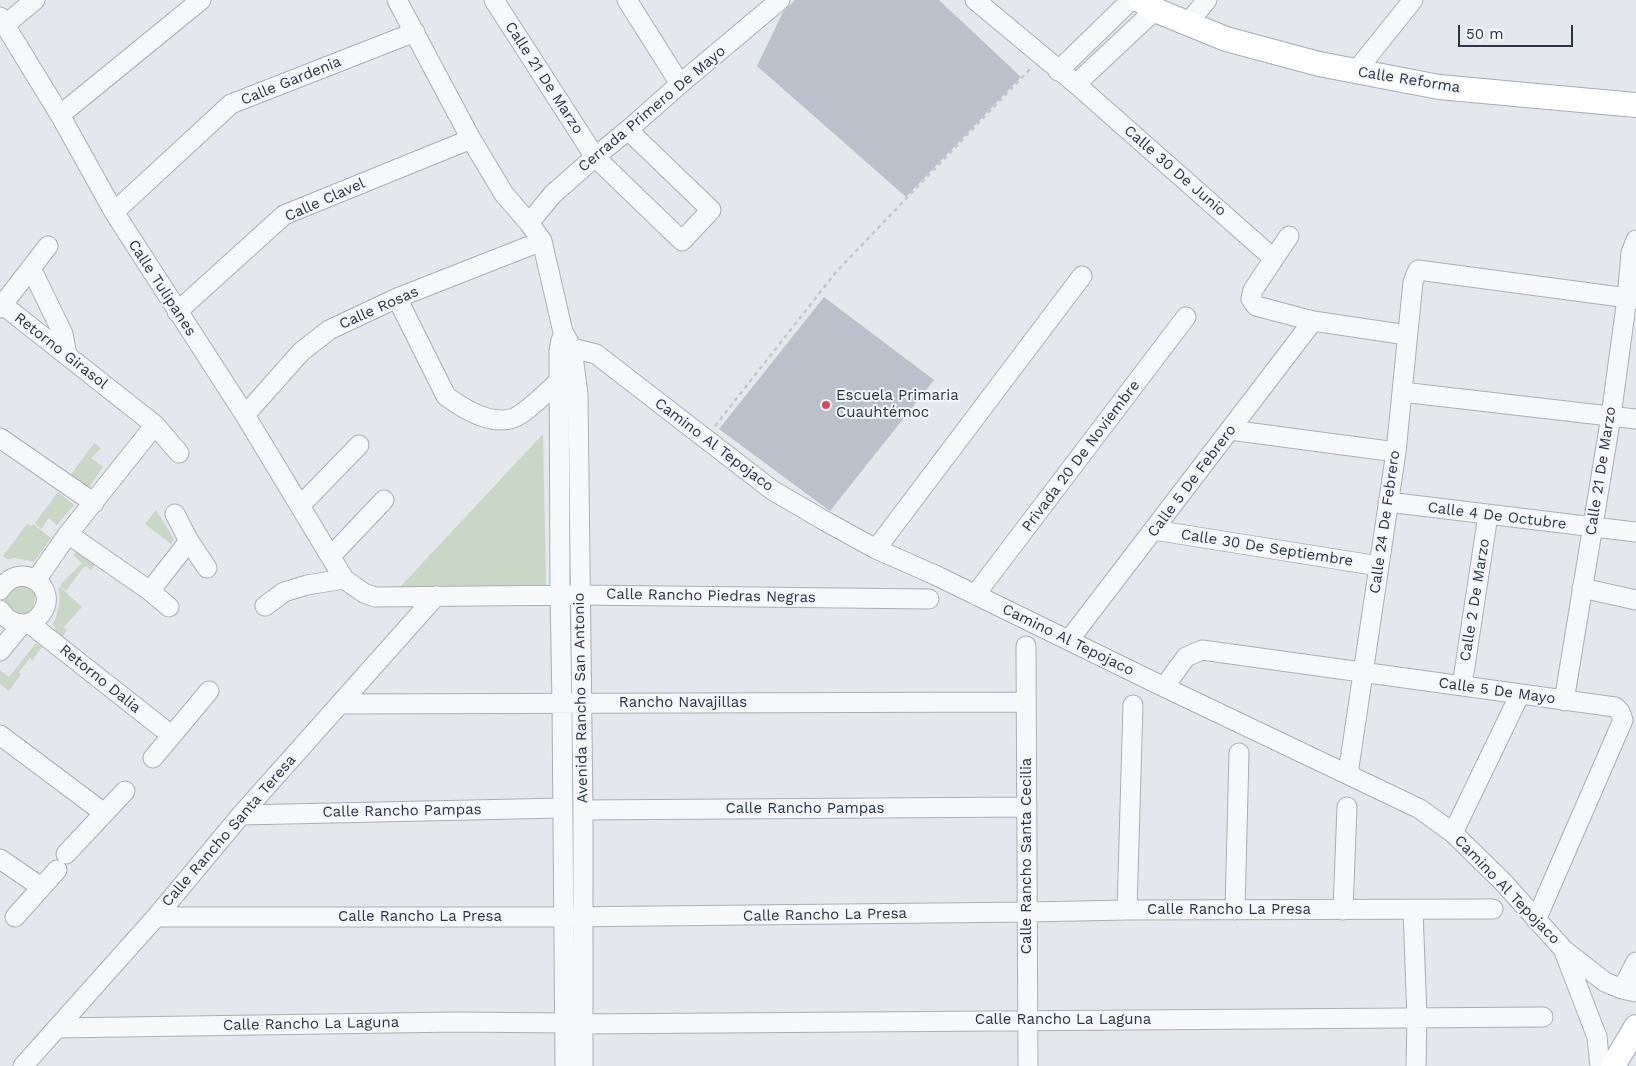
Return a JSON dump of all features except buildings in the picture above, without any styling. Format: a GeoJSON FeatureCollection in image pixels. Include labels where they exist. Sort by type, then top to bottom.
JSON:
{"type":"FeatureCollection","features":[{"type":"Feature","properties":{"kind":"main road","name":"Calle Reforma"},"geometry":{"type":"LineString","coordinates":[[1148,5],[1187,24],[1226,38],[1319,64],[1438,87],[1636,105]]}},
{"type":"Feature","properties":{"kind":"main road"},"geometry":{"type":"LineString","coordinates":[[1613,1066],[1636,1028]]}},
{"type":"Feature","properties":{"kind":"street"},"geometry":{"type":"LineString","coordinates":[[2,21],[35,0]]}},
{"type":"Feature","properties":{"kind":"street"},"geometry":{"type":"LineString","coordinates":[[60,115],[201,0]]}},
{"type":"Feature","properties":{"kind":"street","name":"Avenida Rancho San Antonio"},"geometry":{"type":"LineString","coordinates":[[397,0],[471,138],[504,194],[529,223],[542,242],[565,344],[567,378],[560,595],[564,917],[573,1023],[583,1066]]}},
{"type":"Feature","properties":{"kind":"street","name":"Calle 21 De Marzo"},"geometry":{"type":"LineString","coordinates":[[494,0],[595,156],[682,241],[711,210],[628,130]]}},
{"type":"Feature","properties":{"kind":"street"},"geometry":{"type":"LineString","coordinates":[[627,0],[680,84]]}},
{"type":"Feature","properties":{"kind":"street","name":"Cerrada Primero De Mayo"},"geometry":{"type":"LineString","coordinates":[[529,223],[553,194],[680,84],[760,7],[780,0]]}},
{"type":"Feature","properties":{"kind":"street","name":"Calle 30 De Junio"},"geometry":{"type":"LineString","coordinates":[[975,0],[1058,71],[1076,84],[1274,258]]}},
{"type":"Feature","properties":{"kind":"street"},"geometry":{"type":"LineString","coordinates":[[1058,71],[1131,0]]}},
{"type":"Feature","properties":{"kind":"street"},"geometry":{"type":"LineString","coordinates":[[1187,24],[1207,0]]}},
{"type":"Feature","properties":{"kind":"street"},"geometry":{"type":"LineString","coordinates":[[1356,71],[1414,0]]}},
{"type":"Feature","properties":{"kind":"street"},"geometry":{"type":"LineString","coordinates":[[1076,84],[1148,5]]}},
{"type":"Feature","properties":{"kind":"street","name":"Calle Tulipanes"},"geometry":{"type":"LineString","coordinates":[[2,21],[60,115],[114,212],[245,415],[331,556]]}},
{"type":"Feature","properties":{"kind":"street","name":"Calle Gardenia"},"geometry":{"type":"LineString","coordinates":[[114,212],[231,104],[415,32]]}},
{"type":"Feature","properties":{"kind":"street","name":"Calle Clavel"},"geometry":{"type":"LineString","coordinates":[[177,312],[284,216],[471,138]]}},
{"type":"Feature","properties":{"kind":"street"},"geometry":{"type":"LineString","coordinates":[[1289,236],[1254,290],[1251,299],[1256,306],[1313,321],[1407,335]]}},
{"type":"Feature","properties":{"kind":"street","name":"Calle 21 De Marzo"},"geometry":{"type":"LineString","coordinates":[[1564,700],[1632,299],[1631,253],[1635,241]]}},
{"type":"Feature","properties":{"kind":"street","name":"Calle Rosas"},"geometry":{"type":"LineString","coordinates":[[245,415],[301,352],[329,330],[397,298],[542,242]]}},
{"type":"Feature","properties":{"kind":"street","name":"Retorno Girasol"},"geometry":{"type":"LineString","coordinates":[[48,246],[1,307],[67,354],[155,425],[179,453]]}},
{"type":"Feature","properties":{"kind":"street"},"geometry":{"type":"LineString","coordinates":[[31,268],[63,334],[67,354]]}},
{"type":"Feature","properties":{"kind":"street","name":"Calle 24 De Febrero"},"geometry":{"type":"LineString","coordinates":[[1348,774],[1396,452],[1413,282],[1418,270],[1632,299]]}},
{"type":"Feature","properties":{"kind":"street"},"geometry":{"type":"LineString","coordinates":[[876,549],[1082,276]]}},
{"type":"Feature","properties":{"kind":"street"},"geometry":{"type":"LineString","coordinates":[[397,298],[446,396],[458,405],[493,420],[504,420],[520,415],[567,378]]}},
{"type":"Feature","properties":{"kind":"street","name":"Privada 20 De Noviembre"},"geometry":{"type":"LineString","coordinates":[[975,595],[1186,317]]}},
{"type":"Feature","properties":{"kind":"street","name":"Calle 5 De Febrero"},"geometry":{"type":"LineString","coordinates":[[1070,640],[1313,321]]}},
{"type":"Feature","properties":{"kind":"street","name":"Camino Al Tepojaco"},"geometry":{"type":"LineString","coordinates":[[565,344],[596,354],[772,490],[876,549],[1070,640],[1420,809],[1453,833],[1503,882],[1564,950],[1604,982],[1629,990]]}},
{"type":"Feature","properties":{"kind":"street","name":"Avenida Rancho San Antonio"},"geometry":{"type":"LineString","coordinates":[[565,1066],[573,1023],[582,917],[583,810],[578,394],[567,378]]}},
{"type":"Feature","properties":{"kind":"street"},"geometry":{"type":"LineString","coordinates":[[1402,392],[1636,419]]}},
{"type":"Feature","properties":{"kind":"street"},"geometry":{"type":"LineString","coordinates":[[36,580],[68,534],[94,504],[155,425]]}},
{"type":"Feature","properties":{"kind":"street"},"geometry":{"type":"LineString","coordinates":[[1230,430],[1396,452]]}},
{"type":"Feature","properties":{"kind":"street"},"geometry":{"type":"LineString","coordinates":[[0,438],[94,504]]}},
{"type":"Feature","properties":{"kind":"street"},"geometry":{"type":"LineString","coordinates":[[300,506],[359,446]]}},
{"type":"Feature","properties":{"kind":"street"},"geometry":{"type":"LineString","coordinates":[[331,556],[384,500]]}},
{"type":"Feature","properties":{"kind":"street","name":"Calle 4 De Octubre"},"geometry":{"type":"LineString","coordinates":[[1388,502],[1636,532]]}},
{"type":"Feature","properties":{"kind":"street"},"geometry":{"type":"LineString","coordinates":[[175,514],[189,541],[207,568]]}},
{"type":"Feature","properties":{"kind":"street","name":"Calle 2 De Marzo"},"geometry":{"type":"LineString","coordinates":[[1462,686],[1488,514]]}},
{"type":"Feature","properties":{"kind":"street","name":"Calle 30 De Septiembre"},"geometry":{"type":"LineString","coordinates":[[1154,530],[1379,566]]}},
{"type":"Feature","properties":{"kind":"street"},"geometry":{"type":"LineString","coordinates":[[68,534],[150,591],[169,607]]}},
{"type":"Feature","properties":{"kind":"street"},"geometry":{"type":"LineString","coordinates":[[150,591],[189,541]]}},
{"type":"Feature","properties":{"kind":"street","name":"Calle Rancho Piedras Negras"},"geometry":{"type":"LineString","coordinates":[[331,556],[344,579],[364,593],[375,597],[580,595],[929,599]]}},
{"type":"Feature","properties":{"kind":"street"},"geometry":{"type":"LineString","coordinates":[[0,651],[26,624],[37,619],[43,612],[46,603],[46,594],[36,580],[24,576],[4,579]]}},
{"type":"Feature","properties":{"kind":"street"},"geometry":{"type":"LineString","coordinates":[[265,606],[284,592],[307,585],[344,579]]}},
{"type":"Feature","properties":{"kind":"street"},"geometry":{"type":"LineString","coordinates":[[1582,588],[1636,600]]}},
{"type":"Feature","properties":{"kind":"street","name":"Calle Rancho Santa Teresa"},"geometry":{"type":"LineString","coordinates":[[23,1066],[156,917],[241,814],[436,596]]}},
{"type":"Feature","properties":{"kind":"street","name":"Retorno Dalia"},"geometry":{"type":"LineString","coordinates":[[0,610],[5,617],[13,622],[26,624],[171,735]]}},
{"type":"Feature","properties":{"kind":"street","name":"Calle Rancho Santa Cecilia"},"geometry":{"type":"LineString","coordinates":[[1026,646],[1028,1066]]}},
{"type":"Feature","properties":{"kind":"street","name":"Calle 5 De Mayo"},"geometry":{"type":"LineString","coordinates":[[1164,687],[1186,657],[1202,650],[1615,707],[1620,712],[1622,720],[1536,920]]}},
{"type":"Feature","properties":{"kind":"street"},"geometry":{"type":"LineString","coordinates":[[153,758],[209,691]]}},
{"type":"Feature","properties":{"kind":"street"},"geometry":{"type":"LineString","coordinates":[[1453,833],[1520,694]]}},
{"type":"Feature","properties":{"kind":"street","name":"Rancho Navajillas"},"geometry":{"type":"LineString","coordinates":[[340,704],[1026,702]]}},
{"type":"Feature","properties":{"kind":"street"},"geometry":{"type":"LineString","coordinates":[[1127,910],[1133,705]]}},
{"type":"Feature","properties":{"kind":"street"},"geometry":{"type":"LineString","coordinates":[[0,735],[104,813]]}},
{"type":"Feature","properties":{"kind":"street"},"geometry":{"type":"LineString","coordinates":[[1236,910],[1239,753]]}},
{"type":"Feature","properties":{"kind":"street"},"geometry":{"type":"LineString","coordinates":[[66,854],[125,791]]}},
{"type":"Feature","properties":{"kind":"street"},"geometry":{"type":"LineString","coordinates":[[1343,910],[1347,806]]}},
{"type":"Feature","properties":{"kind":"street","name":"Calle Rancho Pampas"},"geometry":{"type":"LineString","coordinates":[[241,814],[562,808]]}},
{"type":"Feature","properties":{"kind":"street","name":"Calle Rancho Pampas"},"geometry":{"type":"LineString","coordinates":[[583,810],[1027,808]]}},
{"type":"Feature","properties":{"kind":"street"},"geometry":{"type":"LineString","coordinates":[[0,859],[41,887]]}},
{"type":"Feature","properties":{"kind":"street"},"geometry":{"type":"LineString","coordinates":[[15,917],[56,870]]}},
{"type":"Feature","properties":{"kind":"street","name":"Calle Rancho La Presa"},"geometry":{"type":"LineString","coordinates":[[156,917],[582,917],[1127,910],[1493,909]]}},
{"type":"Feature","properties":{"kind":"street"},"geometry":{"type":"LineString","coordinates":[[1413,910],[1417,1018],[1416,1066]]}},
{"type":"Feature","properties":{"kind":"street","name":"Camino Al Tepojaco"},"geometry":{"type":"LineString","coordinates":[[1564,950],[1597,1037],[1600,1066]]}},
{"type":"Feature","properties":{"kind":"street"},"geometry":{"type":"LineString","coordinates":[[1629,990],[1636,962]]}},
{"type":"Feature","properties":{"kind":"street","name":"Calle Rancho La Laguna"},"geometry":{"type":"LineString","coordinates":[[57,1028],[457,1022],[573,1023],[1543,1017]]}},
{"type":"Feature","properties":{"kind":"path"},"geometry":{"type":"LineString","coordinates":[[705,439],[836,272],[1043,57]]}},
{"type":"Feature","properties":{"kind":"green space"},"geometry":{"type":"Polygon","coordinates":[[[543,434],[546,587],[400,587],[543,434]]]}},
{"type":"Feature","properties":{"kind":"green space"},"geometry":{"type":"Polygon","coordinates":[[[94,443],[101,448],[91,458],[103,467],[86,492],[67,480],[94,443]]]}},
{"type":"Feature","properties":{"kind":"green space"},"geometry":{"type":"Polygon","coordinates":[[[58,492],[74,505],[57,525],[49,518],[41,529],[35,523],[58,492]]]}},
{"type":"Feature","properties":{"kind":"green space"},"geometry":{"type":"Polygon","coordinates":[[[156,510],[174,539],[171,544],[145,524],[156,510]]]}},
{"type":"Feature","properties":{"kind":"green space"},"geometry":{"type":"Polygon","coordinates":[[[27,524],[32,526],[33,524],[51,538],[34,562],[16,558],[7,559],[3,556],[27,524]]]}},
{"type":"Feature","properties":{"kind":"green space"},"geometry":{"type":"Polygon","coordinates":[[[78,550],[98,561],[91,570],[86,566],[82,569],[66,591],[60,585],[82,563],[73,555],[78,550]]]}},
{"type":"Feature","properties":{"kind":"green space"},"geometry":{"type":"Polygon","coordinates":[[[26,581],[36,592],[33,608],[24,616],[9,612],[4,598],[7,587],[26,581]]]}},
{"type":"Feature","properties":{"kind":"green space"},"geometry":{"type":"Polygon","coordinates":[[[60,587],[82,607],[64,627],[67,630],[60,640],[51,632],[56,628],[53,624],[59,606],[58,588],[60,587]]]}},
{"type":"Feature","properties":{"kind":"green space"},"geometry":{"type":"Polygon","coordinates":[[[36,643],[42,647],[32,661],[30,658],[19,672],[21,674],[9,691],[0,684],[0,670],[9,677],[36,643]]]}},
{"type":"Feature","properties":{"kind":"place","name":"Escuela Primaria Cuauhtémoc"},"geometry":{"type":"Point","coordinates":[826,405]}}]}
